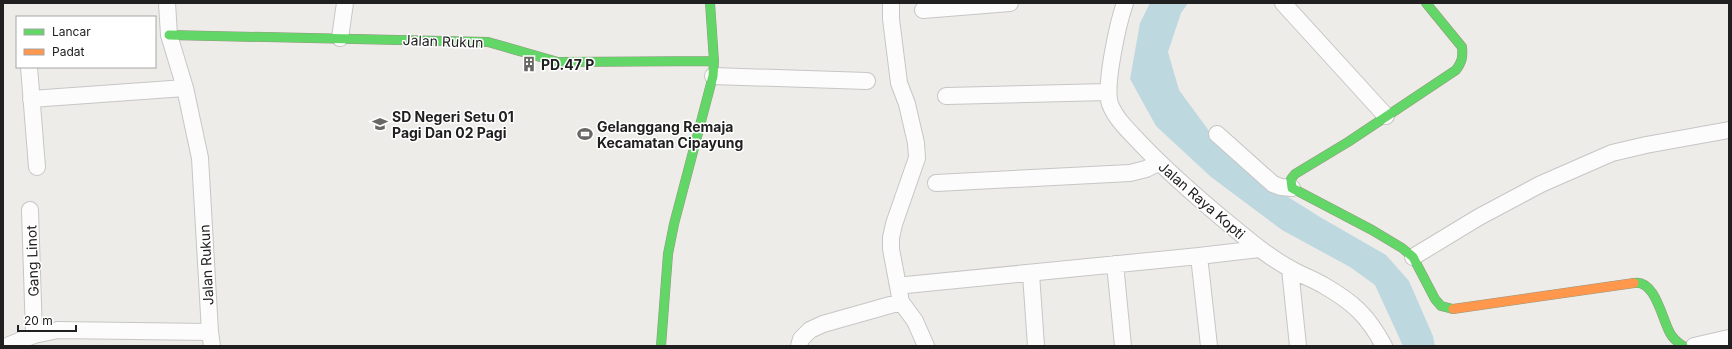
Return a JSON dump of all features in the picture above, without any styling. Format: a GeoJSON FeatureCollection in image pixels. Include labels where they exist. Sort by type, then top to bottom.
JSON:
{"type":"FeatureCollection","features":[{"type":"Feature","properties":{"kind":"street","name":"Jalan Rukun"},"geometry":{"type":"LineString","coordinates":[[8,346],[34,335],[58,330],[211,339],[200,158],[185,88],[169,35],[167,3]]}},
{"type":"Feature","properties":{"kind":"street"},"geometry":{"type":"LineString","coordinates":[[340,38],[346,3]]}},
{"type":"Feature","properties":{"kind":"street"},"geometry":{"type":"LineString","coordinates":[[661,346],[671,239],[714,69],[710,3]]}},
{"type":"Feature","properties":{"kind":"street"},"geometry":{"type":"LineString","coordinates":[[891,3],[899,83],[907,104],[916,143],[917,158],[894,224],[891,238],[893,265],[901,302],[915,321],[926,346]]}},
{"type":"Feature","properties":{"kind":"street"},"geometry":{"type":"LineString","coordinates":[[923,10],[1010,3]]}},
{"type":"Feature","properties":{"kind":"street","name":"Jalan Raya Kopti"},"geometry":{"type":"LineString","coordinates":[[1125,3],[1118,24],[1108,92],[1110,104],[1119,118],[1158,163],[1259,249],[1290,269],[1323,284],[1351,303],[1374,327],[1384,346]]}},
{"type":"Feature","properties":{"kind":"street"},"geometry":{"type":"LineString","coordinates":[[1283,3],[1386,116]]}},
{"type":"Feature","properties":{"kind":"street"},"geometry":{"type":"LineString","coordinates":[[1292,188],[1291,179],[1295,174],[1456,70],[1462,63],[1462,47],[1426,3]]}},
{"type":"Feature","properties":{"kind":"street","name":"Jalan Rukun"},"geometry":{"type":"LineString","coordinates":[[169,35],[488,42],[543,59],[558,62],[714,69]]}},
{"type":"Feature","properties":{"kind":"street"},"geometry":{"type":"LineString","coordinates":[[29,68],[37,167]]}},
{"type":"Feature","properties":{"kind":"street"},"geometry":{"type":"LineString","coordinates":[[714,69],[867,81]]}},
{"type":"Feature","properties":{"kind":"street"},"geometry":{"type":"LineString","coordinates":[[31,99],[185,88]]}},
{"type":"Feature","properties":{"kind":"street"},"geometry":{"type":"LineString","coordinates":[[946,96],[1108,92]]}},
{"type":"Feature","properties":{"kind":"street"},"geometry":{"type":"LineString","coordinates":[[1413,257],[1478,217],[1541,184],[1612,153],[1646,145],[1729,130]]}},
{"type":"Feature","properties":{"kind":"street"},"geometry":{"type":"LineString","coordinates":[[1216,134],[1272,184],[1292,188],[1372,230],[1402,248],[1413,257],[1435,299],[1441,306],[1447,308],[1477,306],[1633,282],[1643,283],[1653,294],[1673,338],[1683,346]]}},
{"type":"Feature","properties":{"kind":"street"},"geometry":{"type":"LineString","coordinates":[[936,183],[1130,173],[1137,172],[1158,163]]}},
{"type":"Feature","properties":{"kind":"street","name":"Gang Linot"},"geometry":{"type":"LineString","coordinates":[[30,210],[34,335]]}},
{"type":"Feature","properties":{"kind":"street"},"geometry":{"type":"LineString","coordinates":[[906,285],[1031,274],[1259,249]]}},
{"type":"Feature","properties":{"kind":"street"},"geometry":{"type":"LineString","coordinates":[[1200,256],[1209,346]]}},
{"type":"Feature","properties":{"kind":"street"},"geometry":{"type":"LineString","coordinates":[[1116,264],[1124,346]]}},
{"type":"Feature","properties":{"kind":"street"},"geometry":{"type":"LineString","coordinates":[[1290,269],[1298,346]]}},
{"type":"Feature","properties":{"kind":"street"},"geometry":{"type":"LineString","coordinates":[[1031,274],[1036,346]]}},
{"type":"Feature","properties":{"kind":"street"},"geometry":{"type":"LineString","coordinates":[[799,346],[801,339],[810,330],[824,324],[901,302]]}},
{"type":"Feature","properties":{"kind":"street"},"geometry":{"type":"LineString","coordinates":[[1694,346],[1729,338]]}},
{"type":"Feature","properties":{"kind":"water"},"geometry":{"type":"Polygon","coordinates":[[[1150,3],[1188,3],[1181,13],[1168,52],[1179,90],[1212,135],[1264,182],[1320,217],[1386,255],[1409,281],[1433,336],[1435,346],[1403,346],[1375,285],[1350,267],[1282,230],[1211,177],[1156,126],[1130,79],[1140,23],[1150,3]]]}},
{"type":"Feature","properties":{"kind":"traffic: fast"},"geometry":{"type":"LineString","coordinates":[[661,346],[668,254],[674,224],[713,76],[714,61],[710,3]]}},
{"type":"Feature","properties":{"kind":"traffic: fast"},"geometry":{"type":"LineString","coordinates":[[1426,3],[1462,47],[1462,59],[1456,70],[1348,142],[1295,174],[1291,179],[1292,188],[1372,230],[1402,248],[1413,257],[1435,299],[1441,306],[1453,309]]}},
{"type":"Feature","properties":{"kind":"traffic: fast"},"geometry":{"type":"LineString","coordinates":[[169,35],[488,42],[558,62],[714,61]]}},
{"type":"Feature","properties":{"kind":"traffic: fast"},"geometry":{"type":"LineString","coordinates":[[1634,283],[1641,283],[1653,293],[1671,335],[1683,346]]}},
{"type":"Feature","properties":{"kind":"traffic: slow"},"geometry":{"type":"LineString","coordinates":[[1453,309],[1634,283]]}},
{"type":"Feature","properties":{"kind":"place","name":"PD.47 P"},"geometry":{"type":"Point","coordinates":[529,64]}},
{"type":"Feature","properties":{"kind":"place","name":"SD Negeri Setu 01 Pagi Dan 02 Pagi"},"geometry":{"type":"Point","coordinates":[380,124]}},
{"type":"Feature","properties":{"kind":"place","name":"Gelanggang Remaja Kecamatan Cipayung"},"geometry":{"type":"Point","coordinates":[585,134]}}]}
